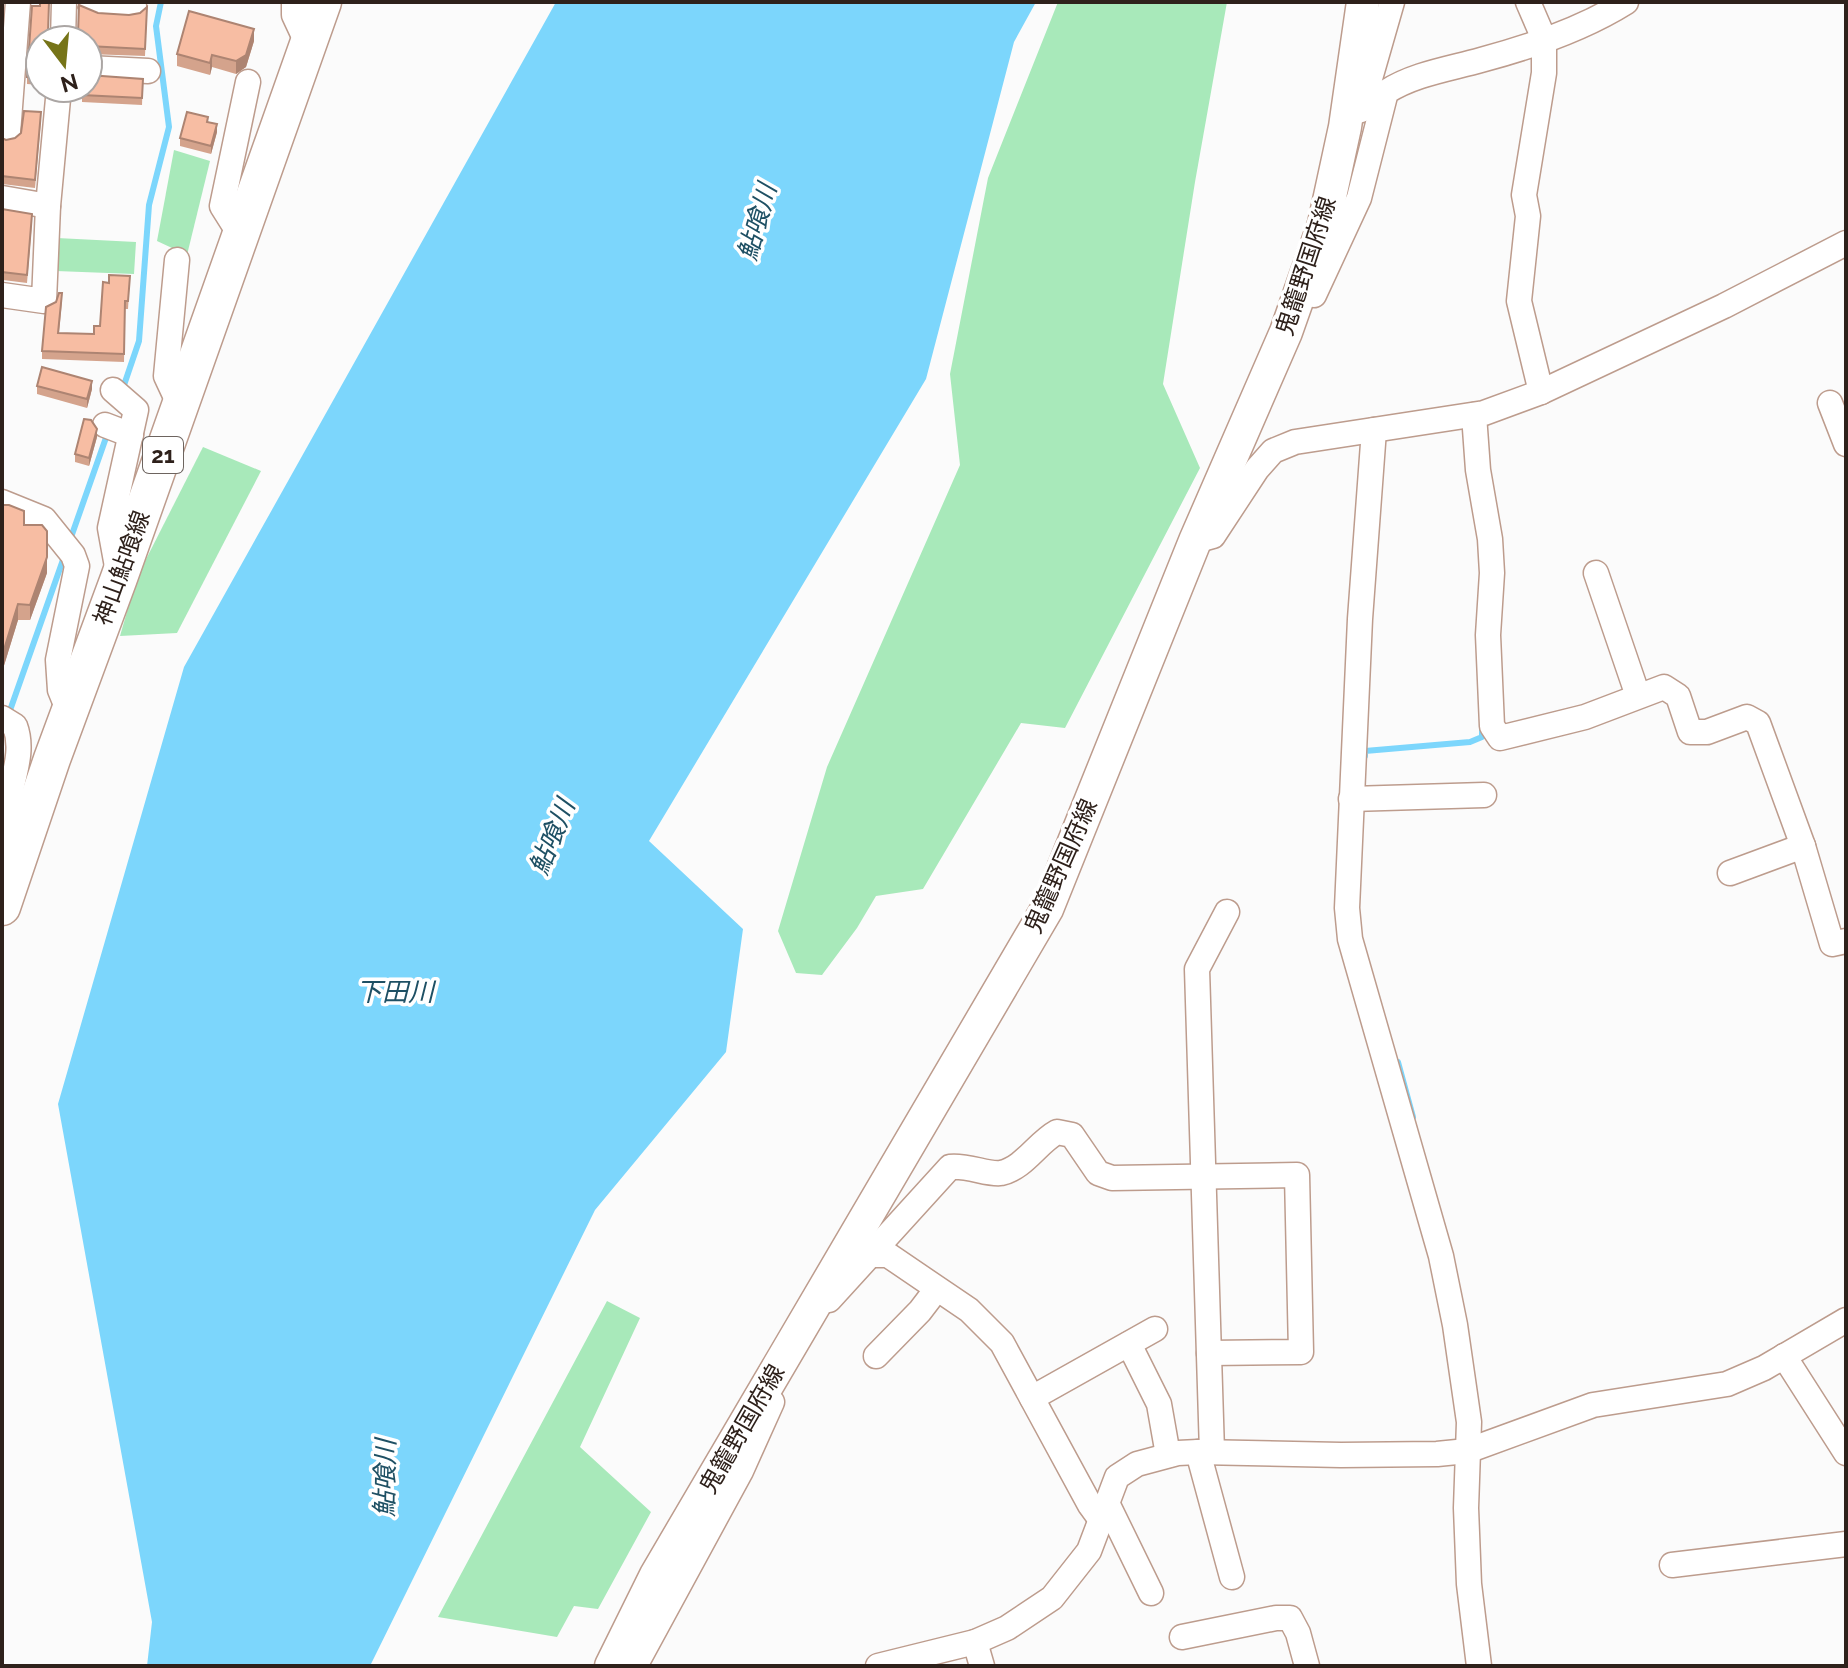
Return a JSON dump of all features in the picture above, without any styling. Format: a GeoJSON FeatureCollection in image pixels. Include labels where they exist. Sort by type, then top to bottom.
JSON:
{"type":"FeatureCollection","features":[{"type":"Feature","properties":{"kind":"main road","name":"神山鮎喰線"},"geometry":{"type":"LineString","coordinates":[[2,907],[323,2]]}},
{"type":"Feature","properties":{"kind":"main road","name":"鬼籠野国府線"},"geometry":{"type":"LineString","coordinates":[[611,1666],[656,1575],[1047,909],[1195,541],[1282,339],[1324,224],[1346,115],[1363,2]]}},
{"type":"Feature","properties":{"kind":"street"},"geometry":{"type":"LineString","coordinates":[[8,133],[18,2]]}},
{"type":"Feature","properties":{"kind":"street"},"geometry":{"type":"LineString","coordinates":[[63,24],[64,2]]}},
{"type":"Feature","properties":{"kind":"street"},"geometry":{"type":"LineString","coordinates":[[89,2],[134,6]]}},
{"type":"Feature","properties":{"kind":"street"},"geometry":{"type":"LineString","coordinates":[[294,2],[294,15],[308,45]]}},
{"type":"Feature","properties":{"kind":"street"},"geometry":{"type":"LineString","coordinates":[[1346,115],[1361,110],[1392,2]]}},
{"type":"Feature","properties":{"kind":"street"},"geometry":{"type":"LineString","coordinates":[[1528,2],[1544,39],[1544,73],[1524,195],[1528,216],[1519,301],[1541,392]]}},
{"type":"Feature","properties":{"kind":"street"},"geometry":{"type":"LineString","coordinates":[[1282,339],[1301,330],[1318,282],[1359,198],[1386,92],[1401,82],[1499,55],[1597,20],[1626,2]]}},
{"type":"Feature","properties":{"kind":"street"},"geometry":{"type":"LineString","coordinates":[[104,69],[148,71]]}},
{"type":"Feature","properties":{"kind":"street"},"geometry":{"type":"LineString","coordinates":[[239,233],[222,206],[248,82]]}},
{"type":"Feature","properties":{"kind":"street"},"geometry":{"type":"LineString","coordinates":[[2,295],[44,301],[48,206],[58,104]]}},
{"type":"Feature","properties":{"kind":"street"},"geometry":{"type":"LineString","coordinates":[[2,198],[48,206]]}},
{"type":"Feature","properties":{"kind":"street"},"geometry":{"type":"LineString","coordinates":[[1195,541],[1213,536],[1273,451],[1295,442],[1474,415],[1541,392],[1724,306],[1846,243]]}},
{"type":"Feature","properties":{"kind":"street"},"geometry":{"type":"LineString","coordinates":[[177,260],[166,376],[180,406]]}},
{"type":"Feature","properties":{"kind":"street"},"geometry":{"type":"LineString","coordinates":[[113,390],[136,410],[110,528],[119,578]]}},
{"type":"Feature","properties":{"kind":"street"},"geometry":{"type":"LineString","coordinates":[[1830,403],[1846,444]]}},
{"type":"Feature","properties":{"kind":"street"},"geometry":{"type":"LineString","coordinates":[[1474,415],[1478,470],[1491,551],[1488,635],[1492,726],[1500,738],[1585,717],[1664,687],[1678,696],[1690,732],[1707,732],[1747,717],[1758,723],[1803,846],[1832,944],[1846,941]]}},
{"type":"Feature","properties":{"kind":"street"},"geometry":{"type":"LineString","coordinates":[[105,425],[131,435]]}},
{"type":"Feature","properties":{"kind":"street"},"geometry":{"type":"LineString","coordinates":[[1374,430],[1360,619],[1347,908],[1350,939],[1441,1256],[1455,1325],[1469,1422],[1469,1584],[1479,1666]]}},
{"type":"Feature","properties":{"kind":"street"},"geometry":{"type":"LineString","coordinates":[[2,502],[44,519],[66,545],[77,566],[58,660],[60,690],[69,712]]}},
{"type":"Feature","properties":{"kind":"street"},"geometry":{"type":"LineString","coordinates":[[1596,573],[1638,696]]}},
{"type":"Feature","properties":{"kind":"street"},"geometry":{"type":"LineString","coordinates":[[9,722],[19,736],[14,784],[7,809],[19,859]]}},
{"type":"Feature","properties":{"kind":"street"},"geometry":{"type":"LineString","coordinates":[[1351,799],[1484,795]]}},
{"type":"Feature","properties":{"kind":"street"},"geometry":{"type":"LineString","coordinates":[[1730,873],[1803,846]]}},
{"type":"Feature","properties":{"kind":"street"},"geometry":{"type":"LineString","coordinates":[[1227,912],[1197,969],[1209,1353],[1205,1452],[1232,1577]]}},
{"type":"Feature","properties":{"kind":"street"},"geometry":{"type":"LineString","coordinates":[[635,1666],[741,1471],[792,1357],[798,1333],[811,1328],[836,1290],[950,1167],[963,1165],[998,1174],[1019,1165],[1044,1140],[1057,1132],[1072,1135],[1098,1173],[1112,1178],[1297,1175],[1301,1352],[1209,1353]]}},
{"type":"Feature","properties":{"kind":"street"},"geometry":{"type":"LineString","coordinates":[[870,1255],[888,1255],[969,1310],[1002,1343],[1090,1505],[1104,1511],[1151,1593]]}},
{"type":"Feature","properties":{"kind":"street"},"geometry":{"type":"LineString","coordinates":[[876,1356],[936,1290]]}},
{"type":"Feature","properties":{"kind":"street"},"geometry":{"type":"LineString","coordinates":[[878,1666],[975,1642],[1007,1628],[1052,1598],[1089,1551],[1117,1477],[1137,1464],[1168,1455],[1205,1452],[1341,1455],[1467,1451],[1593,1405],[1727,1384],[1846,1320]]}},
{"type":"Feature","properties":{"kind":"street"},"geometry":{"type":"LineString","coordinates":[[1032,1398],[1155,1329]]}},
{"type":"Feature","properties":{"kind":"street"},"geometry":{"type":"LineString","coordinates":[[1129,1344],[1159,1404],[1168,1455]]}},
{"type":"Feature","properties":{"kind":"street"},"geometry":{"type":"LineString","coordinates":[[1784,1356],[1846,1453]]}},
{"type":"Feature","properties":{"kind":"street"},"geometry":{"type":"LineString","coordinates":[[1672,1565],[1698,1550],[1846,1544]]}},
{"type":"Feature","properties":{"kind":"street"},"geometry":{"type":"LineString","coordinates":[[1182,1637],[1276,1618],[1290,1618],[1298,1633],[1307,1666]]}},
{"type":"Feature","properties":{"kind":"street"},"geometry":{"type":"LineString","coordinates":[[975,1642],[982,1666]]}},
{"type":"Feature","properties":{"kind":"green space"},"geometry":{"type":"Polygon","coordinates":[[[1058,2],[1227,2],[1163,384],[1200,468],[1065,728],[1021,723],[923,889],[876,896],[822,975],[796,973],[778,931],[827,767],[960,465],[950,374],[988,178],[1058,2]]]}},
{"type":"Feature","properties":{"kind":"green space"},"geometry":{"type":"Polygon","coordinates":[[[174,150],[210,161],[187,255],[157,241],[174,150]]]}},
{"type":"Feature","properties":{"kind":"green space"},"geometry":{"type":"Polygon","coordinates":[[[57,238],[136,242],[134,274],[56,271],[57,238]]]}},
{"type":"Feature","properties":{"kind":"green space"},"geometry":{"type":"Polygon","coordinates":[[[203,447],[261,471],[177,633],[120,636],[137,577],[203,447]]]}},
{"type":"Feature","properties":{"kind":"green space"},"geometry":{"type":"Polygon","coordinates":[[[607,1301],[640,1318],[580,1447],[651,1512],[598,1609],[574,1606],[557,1637],[438,1617],[607,1301]]]}},
{"type":"Feature","properties":{"kind":"water","name":"下田川"},"geometry":{"type":"Polygon","coordinates":[[[556,2],[1036,2],[1014,42],[926,379],[649,841],[743,929],[726,1052],[595,1210],[370,1666],[147,1666],[152,1622],[58,1104],[184,667],[556,2]]]}},
{"type":"Feature","properties":{"kind":"building"},"geometry":{"type":"Polygon","coordinates":[[[40,2],[49,2],[48,24],[31,24],[32,6],[40,6],[40,2]]]}},
{"type":"Feature","properties":{"kind":"building"},"geometry":{"type":"Polygon","coordinates":[[[79,5],[98,13],[129,15],[140,13],[147,7],[145,49],[104,47],[104,24],[78,24],[79,5]]]}},
{"type":"Feature","properties":{"kind":"building"},"geometry":{"type":"Polygon","coordinates":[[[189,11],[254,29],[246,55],[236,61],[212,55],[210,63],[177,54],[189,11]]]}},
{"type":"Feature","properties":{"kind":"building"},"geometry":{"type":"Polygon","coordinates":[[[104,76],[143,79],[142,98],[104,96],[104,76]]]}},
{"type":"Feature","properties":{"kind":"building"},"geometry":{"type":"Polygon","coordinates":[[[24,111],[41,112],[35,180],[2,176],[2,138],[15,138],[21,133],[24,111]]]}},
{"type":"Feature","properties":{"kind":"building"},"geometry":{"type":"Polygon","coordinates":[[[187,112],[208,117],[207,122],[217,124],[211,146],[180,138],[187,112]]]}},
{"type":"Feature","properties":{"kind":"building"},"geometry":{"type":"Polygon","coordinates":[[[2,209],[32,214],[27,275],[2,272],[2,209]]]}},
{"type":"Feature","properties":{"kind":"building"},"geometry":{"type":"Polygon","coordinates":[[[109,275],[130,276],[128,301],[125,301],[124,354],[42,351],[46,307],[56,302],[59,293],[62,293],[58,333],[94,334],[94,326],[100,326],[103,282],[109,283],[109,275]]]}},
{"type":"Feature","properties":{"kind":"building"},"geometry":{"type":"Polygon","coordinates":[[[42,367],[92,381],[87,399],[37,386],[42,367]]]}},
{"type":"Feature","properties":{"kind":"building"},"geometry":{"type":"Polygon","coordinates":[[[84,419],[91,420],[97,429],[89,458],[75,454],[84,419]]]}},
{"type":"Feature","properties":{"kind":"building"},"geometry":{"type":"Polygon","coordinates":[[[2,505],[24,511],[24,525],[42,525],[47,531],[47,557],[30,605],[18,604],[2,656],[2,505]]]}},
{"type":"Feature","properties":{"kind":"waterway"},"geometry":{"type":"LineString","coordinates":[[122,391],[139,341],[149,205],[169,127],[156,26],[161,2]]}},
{"type":"Feature","properties":{"kind":"waterway"},"geometry":{"type":"LineString","coordinates":[[69,543],[108,432]]}},
{"type":"Feature","properties":{"kind":"waterway"},"geometry":{"type":"LineString","coordinates":[[8,716],[64,557]]}},
{"type":"Feature","properties":{"kind":"waterway"},"geometry":{"type":"LineString","coordinates":[[1365,756],[1365,751],[1470,742],[1482,737],[1482,728]]}},
{"type":"Feature","properties":{"kind":"waterway"},"geometry":{"type":"LineString","coordinates":[[1398,1062],[1413,1117]]}},
{"type":"Feature","properties":{"kind":"water label","name":"鮎喰川"},"geometry":{"type":"Point","coordinates":[757,222]}},
{"type":"Feature","properties":{"kind":"water label","name":"鮎喰川"},"geometry":{"type":"Point","coordinates":[552,837]}},
{"type":"Feature","properties":{"kind":"water label","name":"鮎喰川"},"geometry":{"type":"Point","coordinates":[385,1478]}}]}
